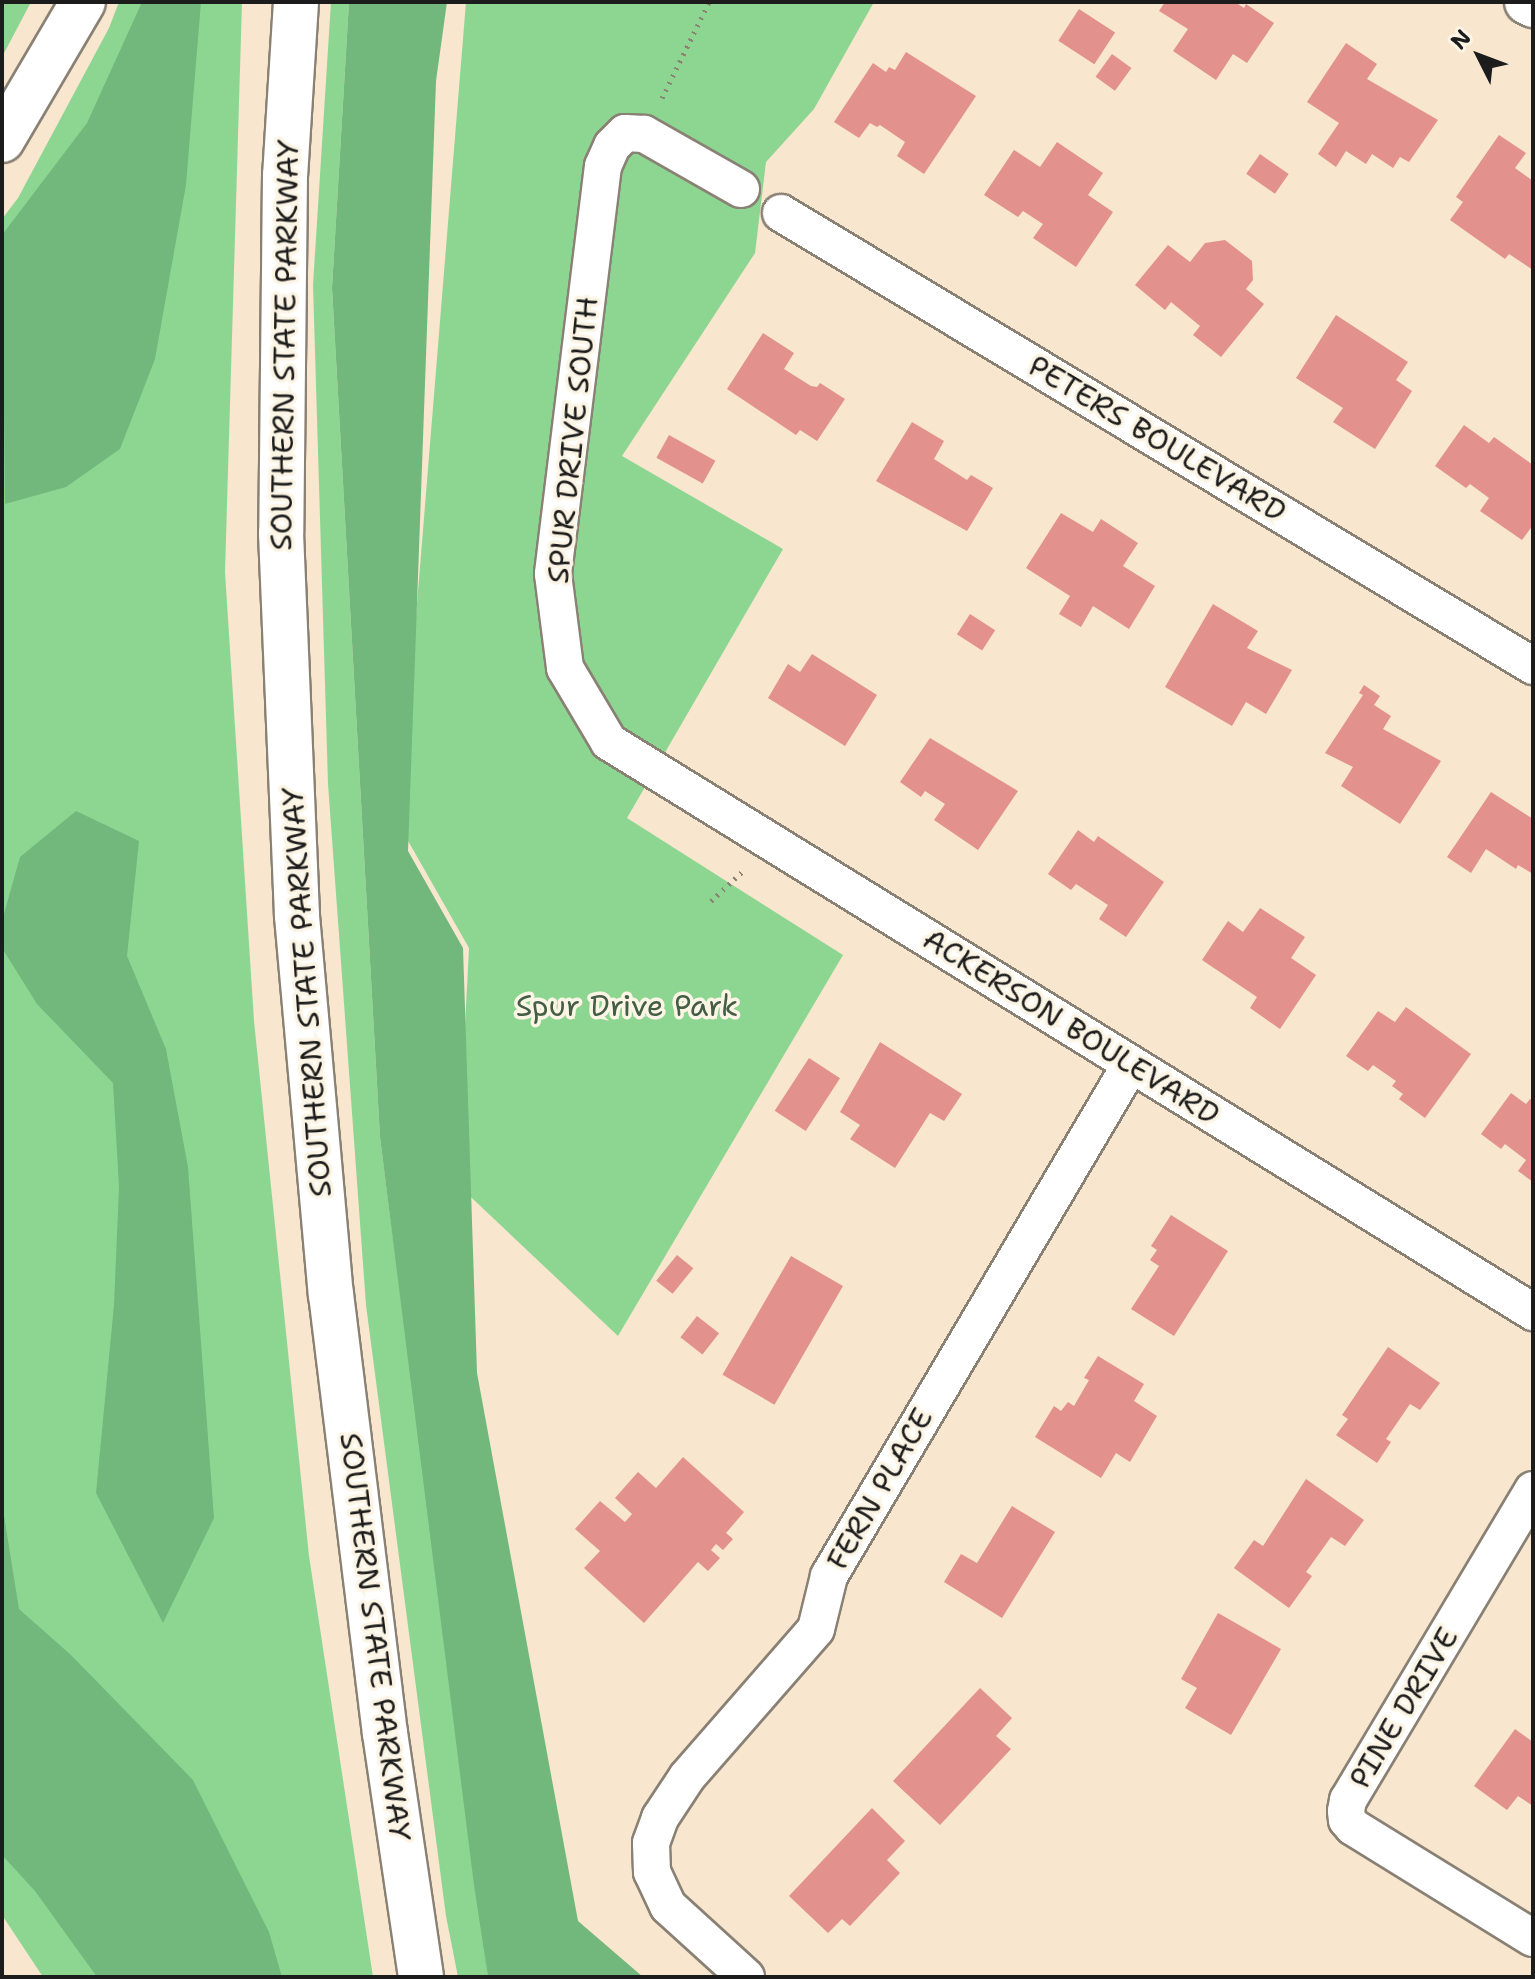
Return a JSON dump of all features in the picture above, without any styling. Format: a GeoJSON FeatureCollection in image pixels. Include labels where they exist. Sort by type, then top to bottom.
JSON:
{"type":"FeatureCollection","features":[{"type":"Feature","properties":{"kind":"main road"},"geometry":{"type":"LineString","coordinates":[[2,140],[83,2]]}},
{"type":"Feature","properties":{"kind":"main road","name":"SOUTHERN STATE PARKWAY"},"geometry":{"type":"LineString","coordinates":[[296,2],[285,175],[281,533],[297,916],[331,1294],[385,1733],[421,1977]]}},
{"type":"Feature","properties":{"kind":"main road"},"geometry":{"type":"LineString","coordinates":[[1527,2],[1533,5]]}},
{"type":"Feature","properties":{"kind":"street"},"geometry":{"type":"LineString","coordinates":[[634,134],[741,189]]}},
{"type":"Feature","properties":{"kind":"street","name":"SPUR DRIVE SOUTH"},"geometry":{"type":"LineString","coordinates":[[609,742],[565,668],[553,574],[603,166],[612,146],[634,134]]}},
{"type":"Feature","properties":{"kind":"street","name":"PETERS BOULEVARD"},"geometry":{"type":"LineString","coordinates":[[781,213],[1533,666]]}},
{"type":"Feature","properties":{"kind":"street","name":"ACKERSON BOULEVARD"},"geometry":{"type":"LineString","coordinates":[[609,742],[1533,1312]]}},
{"type":"Feature","properties":{"kind":"street","name":"FERN PLACE"},"geometry":{"type":"LineString","coordinates":[[746,1977],[668,1906],[652,1872],[651,1843],[660,1818],[687,1777],[816,1629],[829,1576],[1131,1064]]}},
{"type":"Feature","properties":{"kind":"street","name":"PINE DRIVE"},"geometry":{"type":"LineString","coordinates":[[1533,1490],[1348,1800],[1346,1811],[1347,1820],[1353,1827],[1533,1938]]}},
{"type":"Feature","properties":{"kind":"path"},"geometry":{"type":"LineString","coordinates":[[634,134],[709,2]]}},
{"type":"Feature","properties":{"kind":"green space"},"geometry":{"type":"Polygon","coordinates":[[[2,2],[31,2],[2,57],[2,2]]]}},
{"type":"Feature","properties":{"kind":"green space"},"geometry":{"type":"Polygon","coordinates":[[[119,2],[242,2],[225,572],[254,1021],[309,1556],[373,1977],[43,1977],[2,1915],[2,219],[18,198],[109,28],[119,2]]]}},
{"type":"Feature","properties":{"kind":"green space"},"geometry":{"type":"Polygon","coordinates":[[[142,2],[201,2],[186,185],[155,359],[120,449],[66,487],[5,504],[2,235],[87,123],[142,2]]]}},
{"type":"Feature","properties":{"kind":"green space"},"geometry":{"type":"Polygon","coordinates":[[[331,2],[349,2],[332,288],[380,1137],[488,1977],[458,1977],[446,1916],[366,1305],[328,784],[313,285],[331,2]]]}},
{"type":"Feature","properties":{"kind":"green space"},"geometry":{"type":"Polygon","coordinates":[[[349,2],[447,2],[436,81],[408,851],[463,948],[477,1373],[578,1921],[643,1977],[488,1977],[474,1885],[380,1137],[332,288],[349,2]]]}},
{"type":"Feature","properties":{"kind":"green space","name":"Spur Drive Park"},"geometry":{"type":"Polygon","coordinates":[[[466,2],[874,2],[814,109],[766,162],[755,253],[622,456],[783,549],[627,818],[843,955],[618,1336],[457,1184],[469,948],[399,825],[466,2]]]}},
{"type":"Feature","properties":{"kind":"green space"},"geometry":{"type":"Polygon","coordinates":[[[76,811],[139,841],[127,956],[166,1049],[188,1167],[214,1518],[163,1623],[96,1493],[114,1305],[119,1187],[113,1083],[37,1004],[2,948],[2,921],[20,857],[76,811]]]}},
{"type":"Feature","properties":{"kind":"green space"},"geometry":{"type":"Polygon","coordinates":[[[2,1503],[19,1609],[71,1655],[193,1780],[269,1932],[282,1977],[97,1977],[35,1891],[2,1855],[2,1503]]]}},
{"type":"Feature","properties":{"kind":"building"},"geometry":{"type":"Polygon","coordinates":[[[1165,2],[1235,2],[1244,8],[1246,4],[1274,23],[1247,63],[1233,54],[1216,80],[1173,51],[1188,29],[1159,11],[1165,2]]]}},
{"type":"Feature","properties":{"kind":"building"},"geometry":{"type":"Polygon","coordinates":[[[1079,9],[1115,32],[1094,64],[1058,41],[1079,9]]]}},
{"type":"Feature","properties":{"kind":"building"},"geometry":{"type":"Polygon","coordinates":[[[1346,43],[1377,64],[1367,79],[1438,120],[1409,162],[1400,157],[1393,168],[1372,154],[1366,164],[1346,151],[1336,167],[1318,154],[1339,123],[1307,102],[1346,43]]]}},
{"type":"Feature","properties":{"kind":"building"},"geometry":{"type":"Polygon","coordinates":[[[906,52],[976,96],[924,174],[897,156],[905,142],[880,125],[877,127],[870,123],[859,138],[834,122],[873,63],[886,72],[889,67],[895,70],[906,52]]]}},
{"type":"Feature","properties":{"kind":"building"},"geometry":{"type":"Polygon","coordinates":[[[1112,54],[1131,68],[1115,91],[1096,77],[1112,54]]]}},
{"type":"Feature","properties":{"kind":"building"},"geometry":{"type":"Polygon","coordinates":[[[1499,135],[1526,153],[1515,168],[1533,181],[1533,270],[1509,254],[1505,259],[1450,220],[1463,202],[1456,197],[1499,135]]]}},
{"type":"Feature","properties":{"kind":"building"},"geometry":{"type":"Polygon","coordinates":[[[1057,142],[1103,173],[1088,195],[1113,212],[1076,267],[1033,238],[1043,224],[1023,211],[1018,217],[984,195],[1014,150],[1040,167],[1057,142]]]}},
{"type":"Feature","properties":{"kind":"building"},"geometry":{"type":"Polygon","coordinates":[[[1260,154],[1289,174],[1275,194],[1246,174],[1260,154]]]}},
{"type":"Feature","properties":{"kind":"building"},"geometry":{"type":"Polygon","coordinates":[[[1225,240],[1252,261],[1253,280],[1246,289],[1264,304],[1221,357],[1193,335],[1200,326],[1171,302],[1165,310],[1135,285],[1168,245],[1190,262],[1205,243],[1225,240]]]}},
{"type":"Feature","properties":{"kind":"building"},"geometry":{"type":"Polygon","coordinates":[[[1336,315],[1408,362],[1396,380],[1412,391],[1375,449],[1333,422],[1343,408],[1296,378],[1336,315]]]}},
{"type":"Feature","properties":{"kind":"building"},"geometry":{"type":"Polygon","coordinates":[[[763,333],[794,353],[784,369],[811,386],[817,387],[820,383],[845,399],[817,441],[800,430],[796,435],[727,389],[763,333]]]}},
{"type":"Feature","properties":{"kind":"building"},"geometry":{"type":"Polygon","coordinates":[[[912,422],[944,441],[934,459],[967,480],[971,475],[993,488],[967,531],[876,481],[912,422]]]}},
{"type":"Feature","properties":{"kind":"building"},"geometry":{"type":"Polygon","coordinates":[[[1464,425],[1489,443],[1494,437],[1533,465],[1533,525],[1522,540],[1480,511],[1489,498],[1470,484],[1466,488],[1435,466],[1464,425]]]}},
{"type":"Feature","properties":{"kind":"building"},"geometry":{"type":"Polygon","coordinates":[[[669,435],[715,461],[703,483],[656,458],[669,435]]]}},
{"type":"Feature","properties":{"kind":"building"},"geometry":{"type":"Polygon","coordinates":[[[1061,513],[1093,532],[1101,519],[1138,543],[1123,566],[1155,586],[1129,629],[1093,606],[1081,627],[1059,614],[1070,596],[1026,568],[1061,513]]]}},
{"type":"Feature","properties":{"kind":"building"},"geometry":{"type":"Polygon","coordinates":[[[1213,604],[1258,631],[1247,648],[1292,670],[1266,714],[1246,702],[1232,726],[1165,687],[1213,604]]]}},
{"type":"Feature","properties":{"kind":"building"},"geometry":{"type":"Polygon","coordinates":[[[970,614],[995,630],[982,650],[957,634],[970,614]]]}},
{"type":"Feature","properties":{"kind":"building"},"geometry":{"type":"Polygon","coordinates":[[[812,654],[877,695],[845,746],[768,698],[788,664],[800,672],[812,654]]]}},
{"type":"Feature","properties":{"kind":"building"},"geometry":{"type":"Polygon","coordinates":[[[1364,685],[1380,696],[1374,705],[1391,716],[1383,729],[1441,761],[1400,824],[1341,786],[1353,767],[1325,753],[1363,695],[1359,693],[1364,685]]]}},
{"type":"Feature","properties":{"kind":"building"},"geometry":{"type":"Polygon","coordinates":[[[930,738],[1018,791],[978,850],[934,820],[945,804],[925,791],[921,797],[900,782],[930,738]]]}},
{"type":"Feature","properties":{"kind":"building"},"geometry":{"type":"Polygon","coordinates":[[[1491,792],[1533,819],[1533,874],[1518,865],[1516,869],[1486,849],[1471,873],[1447,857],[1491,792]]]}},
{"type":"Feature","properties":{"kind":"building"},"geometry":{"type":"Polygon","coordinates":[[[1078,830],[1094,842],[1098,836],[1164,882],[1126,937],[1099,919],[1108,905],[1076,884],[1071,890],[1048,874],[1078,830]]]}},
{"type":"Feature","properties":{"kind":"building"},"geometry":{"type":"Polygon","coordinates":[[[1260,908],[1305,937],[1291,958],[1316,975],[1280,1029],[1250,1008],[1257,997],[1202,960],[1228,921],[1243,932],[1260,908]]]}},
{"type":"Feature","properties":{"kind":"building"},"geometry":{"type":"Polygon","coordinates":[[[1406,1007],[1471,1054],[1425,1118],[1399,1099],[1403,1094],[1392,1086],[1396,1081],[1373,1065],[1368,1071],[1346,1056],[1378,1011],[1395,1022],[1406,1007]]]}},
{"type":"Feature","properties":{"kind":"building"},"geometry":{"type":"Polygon","coordinates":[[[880,1042],[962,1094],[944,1121],[930,1113],[895,1168],[850,1139],[860,1125],[840,1112],[880,1042]]]}},
{"type":"Feature","properties":{"kind":"building"},"geometry":{"type":"Polygon","coordinates":[[[809,1058],[840,1078],[806,1131],[775,1111],[809,1058]]]}},
{"type":"Feature","properties":{"kind":"building"},"geometry":{"type":"Polygon","coordinates":[[[1511,1093],[1526,1104],[1530,1099],[1533,1101],[1533,1182],[1518,1171],[1526,1160],[1505,1144],[1501,1149],[1481,1134],[1511,1093]]]}},
{"type":"Feature","properties":{"kind":"building"},"geometry":{"type":"Polygon","coordinates":[[[1171,1215],[1228,1251],[1174,1336],[1131,1309],[1159,1266],[1150,1260],[1157,1250],[1151,1246],[1171,1215]]]}},
{"type":"Feature","properties":{"kind":"building"},"geometry":{"type":"Polygon","coordinates":[[[677,1255],[693,1268],[673,1294],[656,1281],[677,1255]]]}},
{"type":"Feature","properties":{"kind":"building"},"geometry":{"type":"Polygon","coordinates":[[[791,1256],[843,1286],[774,1405],[722,1375],[791,1256]]]}},
{"type":"Feature","properties":{"kind":"building"},"geometry":{"type":"Polygon","coordinates":[[[697,1316],[719,1333],[702,1355],[680,1337],[697,1316]]]}},
{"type":"Feature","properties":{"kind":"building"},"geometry":{"type":"Polygon","coordinates":[[[1388,1347],[1440,1383],[1420,1410],[1410,1404],[1386,1439],[1391,1442],[1377,1463],[1336,1435],[1348,1419],[1342,1415],[1388,1347]]]}},
{"type":"Feature","properties":{"kind":"building"},"geometry":{"type":"Polygon","coordinates":[[[1098,1356],[1144,1384],[1134,1401],[1157,1416],[1130,1462],[1116,1453],[1101,1478],[1035,1437],[1054,1406],[1061,1411],[1068,1402],[1074,1406],[1089,1380],[1084,1378],[1098,1356]]]}},
{"type":"Feature","properties":{"kind":"building"},"geometry":{"type":"Polygon","coordinates":[[[683,1457],[744,1512],[726,1533],[733,1539],[723,1550],[716,1544],[711,1550],[720,1558],[708,1571],[698,1562],[644,1623],[584,1568],[600,1551],[575,1529],[600,1501],[625,1522],[632,1514],[615,1498],[638,1472],[656,1488],[683,1457]]]}},
{"type":"Feature","properties":{"kind":"building"},"geometry":{"type":"Polygon","coordinates":[[[1306,1479],[1364,1520],[1345,1546],[1331,1537],[1306,1572],[1312,1576],[1289,1608],[1234,1568],[1254,1540],[1263,1546],[1306,1479]]]}},
{"type":"Feature","properties":{"kind":"building"},"geometry":{"type":"Polygon","coordinates":[[[1012,1506],[1055,1532],[1002,1618],[944,1582],[961,1554],[977,1563],[1012,1506]]]}},
{"type":"Feature","properties":{"kind":"building"},"geometry":{"type":"Polygon","coordinates":[[[1218,1613],[1281,1649],[1231,1735],[1185,1708],[1197,1688],[1181,1679],[1218,1613]]]}},
{"type":"Feature","properties":{"kind":"building"},"geometry":{"type":"Polygon","coordinates":[[[980,1688],[1012,1718],[996,1736],[1011,1749],[940,1825],[893,1781],[980,1688]]]}},
{"type":"Feature","properties":{"kind":"building"},"geometry":{"type":"Polygon","coordinates":[[[1515,1729],[1533,1742],[1533,1806],[1518,1796],[1507,1810],[1474,1786],[1515,1729]]]}},
{"type":"Feature","properties":{"kind":"building"},"geometry":{"type":"Polygon","coordinates":[[[872,1808],[905,1841],[887,1860],[900,1873],[850,1926],[842,1919],[828,1933],[789,1896],[872,1808]]]}}]}
